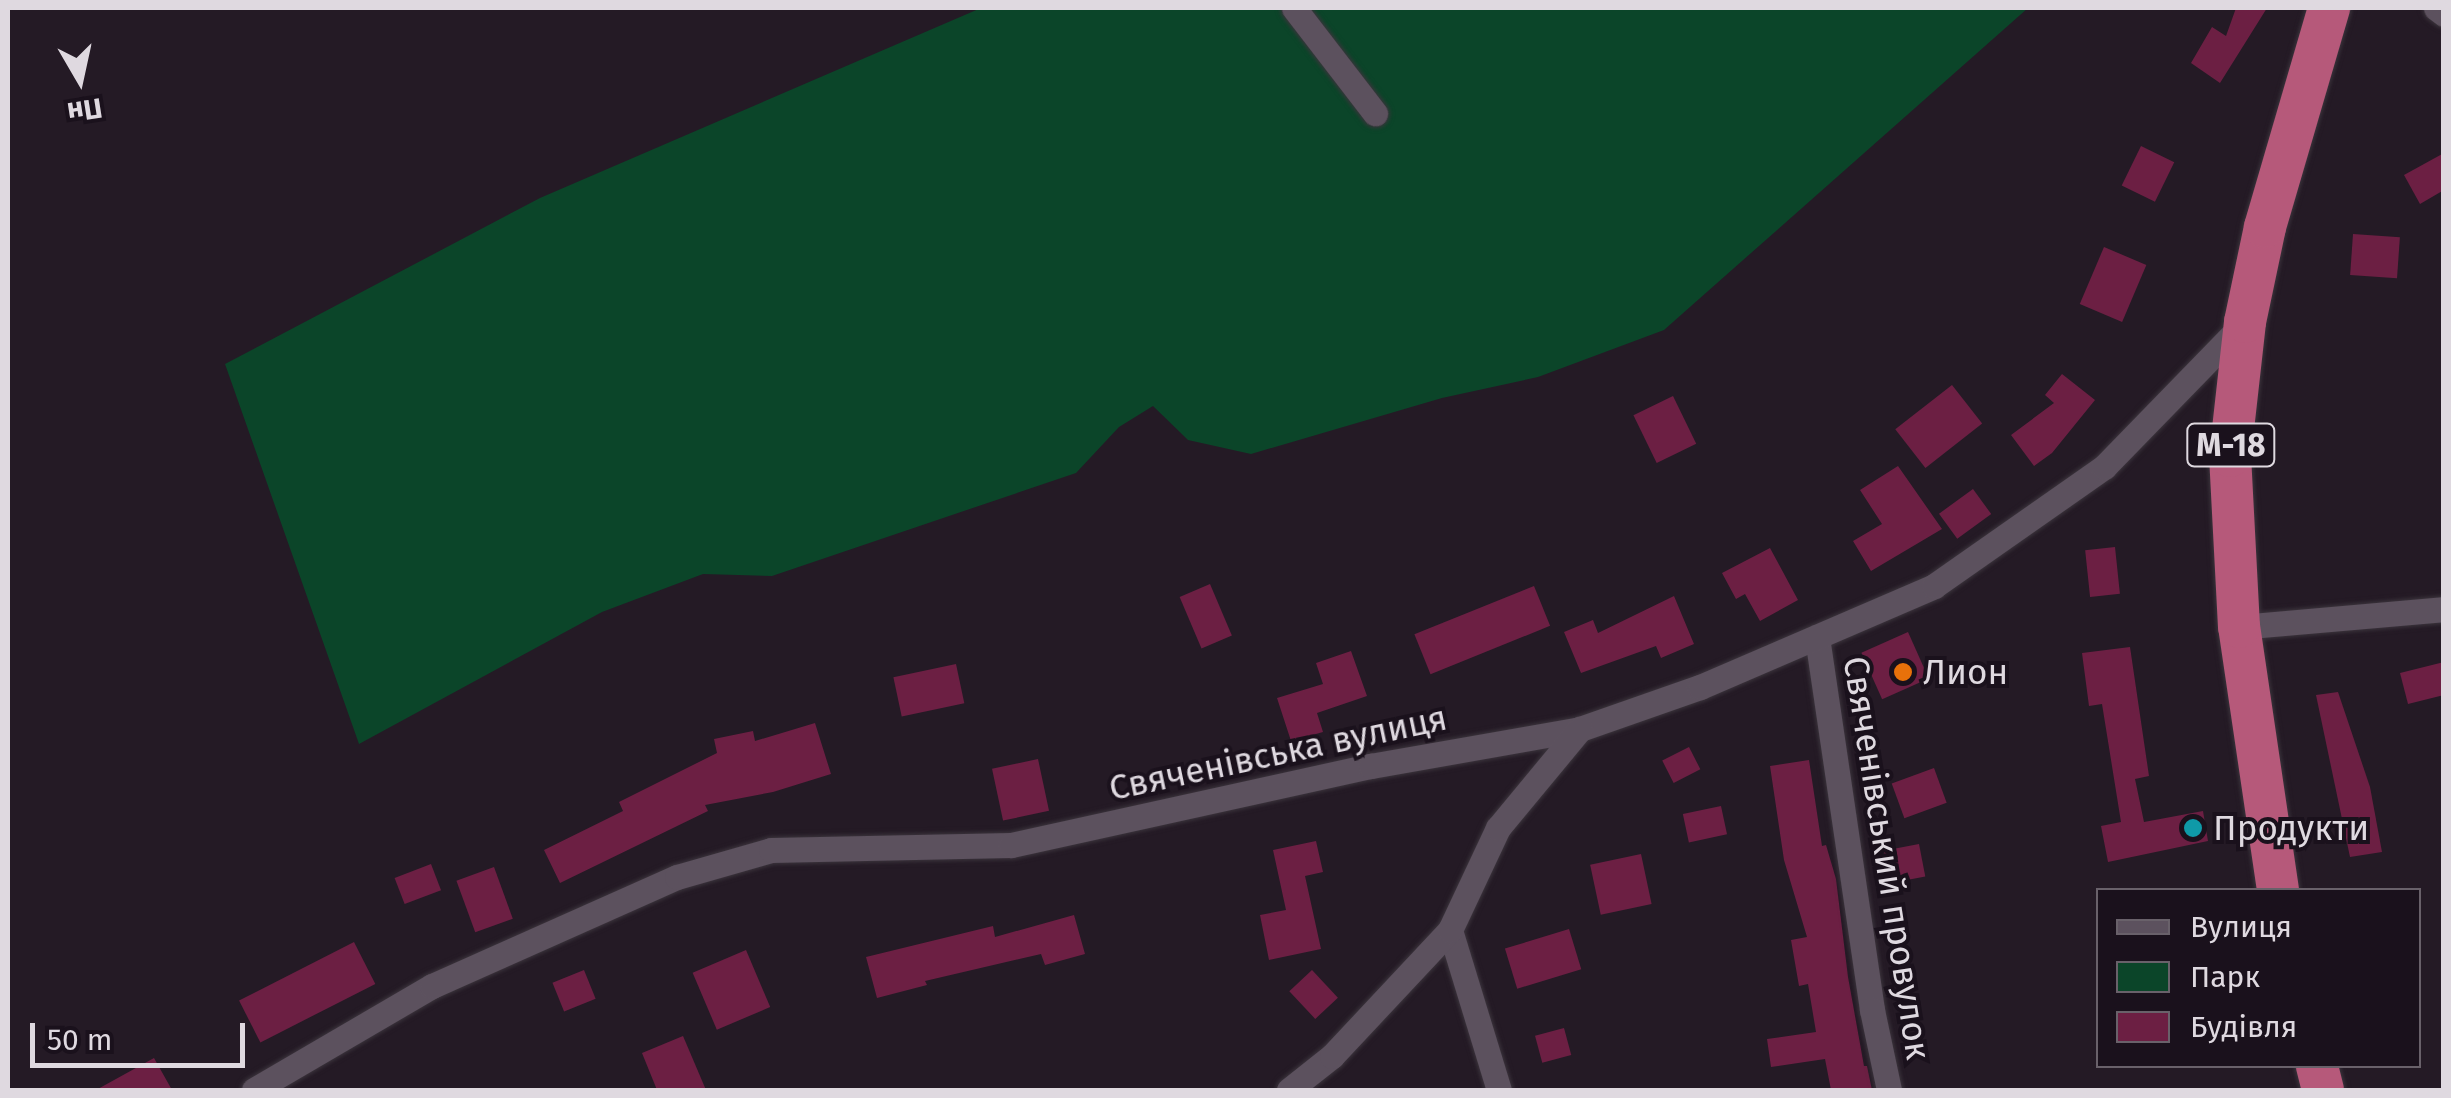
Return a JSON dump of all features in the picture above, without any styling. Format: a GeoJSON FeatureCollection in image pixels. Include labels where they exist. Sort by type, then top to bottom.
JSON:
{"type":"FeatureCollection","features":[{"type":"Feature","properties":{"kind":"highway","name":"М-18"},"geometry":{"type":"LineString","coordinates":[[2278,888],[2239,627],[2230,456],[2245,322],[2290,133],[2330,8]]}},
{"type":"Feature","properties":{"kind":"street"},"geometry":{"type":"LineString","coordinates":[[1294,8],[1376,113]]}},
{"type":"Feature","properties":{"kind":"street"},"geometry":{"type":"LineString","coordinates":[[2436,8],[2444,14]]}},
{"type":"Feature","properties":{"kind":"street","name":"Свяченівська вулиця"},"geometry":{"type":"LineString","coordinates":[[254,1090],[432,986],[677,876],[771,850],[1011,846],[1371,766],[1580,729],[1700,687],[1934,586],[2104,466],[2245,322]]}},
{"type":"Feature","properties":{"kind":"street"},"geometry":{"type":"LineString","coordinates":[[2239,627],[2444,609]]}},
{"type":"Feature","properties":{"kind":"street","name":"Свяченівський провулок"},"geometry":{"type":"LineString","coordinates":[[1816,637],[1872,1010],[1889,1090]]}},
{"type":"Feature","properties":{"kind":"street"},"geometry":{"type":"LineString","coordinates":[[1289,1090],[1332,1056],[1450,930],[1498,828],[1580,729]]}},
{"type":"Feature","properties":{"kind":"street"},"geometry":{"type":"LineString","coordinates":[[1450,930],[1499,1090]]}},
{"type":"Feature","properties":{"kind":"green space"},"geometry":{"type":"Polygon","coordinates":[[[981,8],[2028,8],[1664,330],[1538,377],[1442,398],[1251,454],[1188,440],[1153,406],[1119,427],[1076,473],[772,576],[703,574],[602,612],[359,744],[225,364],[540,198],[981,8]]]}},
{"type":"Feature","properties":{"kind":"building"},"geometry":{"type":"Polygon","coordinates":[[[2236,8],[2267,8],[2220,83],[2191,63],[2212,27],[2226,36],[2236,8]]]}},
{"type":"Feature","properties":{"kind":"building"},"geometry":{"type":"Polygon","coordinates":[[[2141,146],[2174,162],[2155,202],[2122,186],[2141,146]]]}},
{"type":"Feature","properties":{"kind":"building"},"geometry":{"type":"Polygon","coordinates":[[[2444,153],[2444,190],[2420,204],[2404,175],[2444,153]]]}},
{"type":"Feature","properties":{"kind":"building"},"geometry":{"type":"Polygon","coordinates":[[[2353,234],[2400,237],[2397,278],[2350,275],[2353,234]]]}},
{"type":"Feature","properties":{"kind":"building"},"geometry":{"type":"Polygon","coordinates":[[[2104,247],[2146,265],[2122,322],[2080,304],[2104,247]]]}},
{"type":"Feature","properties":{"kind":"building"},"geometry":{"type":"Polygon","coordinates":[[[2062,374],[2095,400],[2052,453],[2034,466],[2011,435],[2054,403],[2045,395],[2062,374]]]}},
{"type":"Feature","properties":{"kind":"building"},"geometry":{"type":"Polygon","coordinates":[[[1952,385],[1982,424],[1925,468],[1895,429],[1952,385]]]}},
{"type":"Feature","properties":{"kind":"building"},"geometry":{"type":"Polygon","coordinates":[[[1673,396],[1696,444],[1657,463],[1633,415],[1673,396]]]}},
{"type":"Feature","properties":{"kind":"building"},"geometry":{"type":"Polygon","coordinates":[[[1898,466],[1942,529],[1871,571],[1853,541],[1882,524],[1860,490],[1898,466]]]}},
{"type":"Feature","properties":{"kind":"building"},"geometry":{"type":"Polygon","coordinates":[[[1973,489],[1991,514],[1957,539],[1939,514],[1973,489]]]}},
{"type":"Feature","properties":{"kind":"building"},"geometry":{"type":"Polygon","coordinates":[[[2115,547],[2120,594],[2090,597],[2085,550],[2115,547]]]}},
{"type":"Feature","properties":{"kind":"building"},"geometry":{"type":"Polygon","coordinates":[[[1770,548],[1798,600],[1760,621],[1745,594],[1736,599],[1722,573],[1770,548]]]}},
{"type":"Feature","properties":{"kind":"building"},"geometry":{"type":"Polygon","coordinates":[[[1210,584],[1232,636],[1202,648],[1180,597],[1210,584]]]}},
{"type":"Feature","properties":{"kind":"building"},"geometry":{"type":"Polygon","coordinates":[[[1534,586],[1550,626],[1431,674],[1414,634],[1534,586]]]}},
{"type":"Feature","properties":{"kind":"building"},"geometry":{"type":"Polygon","coordinates":[[[1674,596],[1694,644],[1661,658],[1656,646],[1581,673],[1564,632],[1593,620],[1598,633],[1674,596]]]}},
{"type":"Feature","properties":{"kind":"building"},"geometry":{"type":"Polygon","coordinates":[[[1908,632],[1929,679],[1882,699],[1861,653],[1908,632]]]}},
{"type":"Feature","properties":{"kind":"building"},"geometry":{"type":"Polygon","coordinates":[[[2130,647],[2149,776],[2135,779],[2144,822],[2203,811],[2208,841],[2108,862],[2101,826],[2121,822],[2102,704],[2089,706],[2082,653],[2130,647]]]}},
{"type":"Feature","properties":{"kind":"building"},"geometry":{"type":"Polygon","coordinates":[[[1351,651],[1367,696],[1317,713],[1323,732],[1291,741],[1277,698],[1323,684],[1316,663],[1351,651]]]}},
{"type":"Feature","properties":{"kind":"building"},"geometry":{"type":"Polygon","coordinates":[[[2444,662],[2444,695],[2408,704],[2400,673],[2444,662]]]}},
{"type":"Feature","properties":{"kind":"building"},"geometry":{"type":"Polygon","coordinates":[[[956,664],[964,703],[902,716],[893,677],[956,664]]]}},
{"type":"Feature","properties":{"kind":"building"},"geometry":{"type":"Polygon","coordinates":[[[2338,692],[2370,787],[2382,852],[2350,857],[2316,695],[2338,692]]]}},
{"type":"Feature","properties":{"kind":"building"},"geometry":{"type":"Polygon","coordinates":[[[815,723],[831,774],[773,792],[705,805],[708,811],[560,883],[544,850],[623,811],[619,802],[717,753],[714,739],[753,731],[755,741],[815,723]]]}},
{"type":"Feature","properties":{"kind":"building"},"geometry":{"type":"Polygon","coordinates":[[[1689,747],[1700,769],[1674,783],[1662,761],[1689,747]]]}},
{"type":"Feature","properties":{"kind":"building"},"geometry":{"type":"Polygon","coordinates":[[[1038,759],[1049,811],[1003,821],[992,769],[1038,759]]]}},
{"type":"Feature","properties":{"kind":"building"},"geometry":{"type":"Polygon","coordinates":[[[1809,760],[1822,846],[1826,845],[1836,879],[1848,977],[1872,1090],[1831,1090],[1825,1059],[1771,1067],[1767,1039],[1816,1032],[1808,984],[1799,986],[1791,940],[1807,937],[1784,860],[1770,766],[1809,760]]]}},
{"type":"Feature","properties":{"kind":"building"},"geometry":{"type":"Polygon","coordinates":[[[1934,768],[1947,803],[1904,818],[1892,783],[1934,768]]]}},
{"type":"Feature","properties":{"kind":"building"},"geometry":{"type":"Polygon","coordinates":[[[1721,806],[1727,834],[1689,842],[1683,814],[1721,806]]]}},
{"type":"Feature","properties":{"kind":"building"},"geometry":{"type":"Polygon","coordinates":[[[1316,841],[1323,872],[1305,876],[1321,949],[1269,960],[1260,915],[1286,910],[1273,850],[1316,841]]]}},
{"type":"Feature","properties":{"kind":"building"},"geometry":{"type":"Polygon","coordinates":[[[1919,844],[1925,876],[1890,883],[1884,851],[1919,844]]]}},
{"type":"Feature","properties":{"kind":"building"},"geometry":{"type":"Polygon","coordinates":[[[1641,854],[1652,904],[1601,915],[1590,865],[1641,854]]]}},
{"type":"Feature","properties":{"kind":"building"},"geometry":{"type":"Polygon","coordinates":[[[431,864],[441,890],[405,904],[395,878],[431,864]]]}},
{"type":"Feature","properties":{"kind":"building"},"geometry":{"type":"Polygon","coordinates":[[[494,867],[513,919],[475,932],[456,881],[494,867]]]}},
{"type":"Feature","properties":{"kind":"building"},"geometry":{"type":"Polygon","coordinates":[[[1074,915],[1085,954],[1045,965],[1041,954],[925,981],[927,985],[877,998],[866,957],[993,926],[995,937],[1074,915]]]}},
{"type":"Feature","properties":{"kind":"building"},"geometry":{"type":"Polygon","coordinates":[[[1569,929],[1581,969],[1517,989],[1505,949],[1569,929]]]}},
{"type":"Feature","properties":{"kind":"building"},"geometry":{"type":"Polygon","coordinates":[[[354,942],[375,984],[260,1042],[239,1001],[354,942]]]}},
{"type":"Feature","properties":{"kind":"building"},"geometry":{"type":"Polygon","coordinates":[[[746,950],[770,1007],[717,1030],[693,973],[746,950]]]}},
{"type":"Feature","properties":{"kind":"building"},"geometry":{"type":"Polygon","coordinates":[[[584,970],[596,999],[564,1011],[552,983],[584,970]]]}},
{"type":"Feature","properties":{"kind":"building"},"geometry":{"type":"Polygon","coordinates":[[[1312,970],[1338,998],[1315,1019],[1289,991],[1312,970]]]}},
{"type":"Feature","properties":{"kind":"building"},"geometry":{"type":"Polygon","coordinates":[[[1564,1028],[1571,1055],[1542,1063],[1535,1036],[1564,1028]]]}},
{"type":"Feature","properties":{"kind":"building"},"geometry":{"type":"Polygon","coordinates":[[[683,1036],[706,1090],[657,1090],[642,1053],[683,1036]]]}},
{"type":"Feature","properties":{"kind":"building"},"geometry":{"type":"Polygon","coordinates":[[[154,1058],[172,1090],[96,1090],[154,1058]]]}},
{"type":"Feature","properties":{"kind":"place","name":"Лион"},"geometry":{"type":"Point","coordinates":[1903,672]}},
{"type":"Feature","properties":{"kind":"place","name":"Продукти"},"geometry":{"type":"Point","coordinates":[2193,828]}}]}
